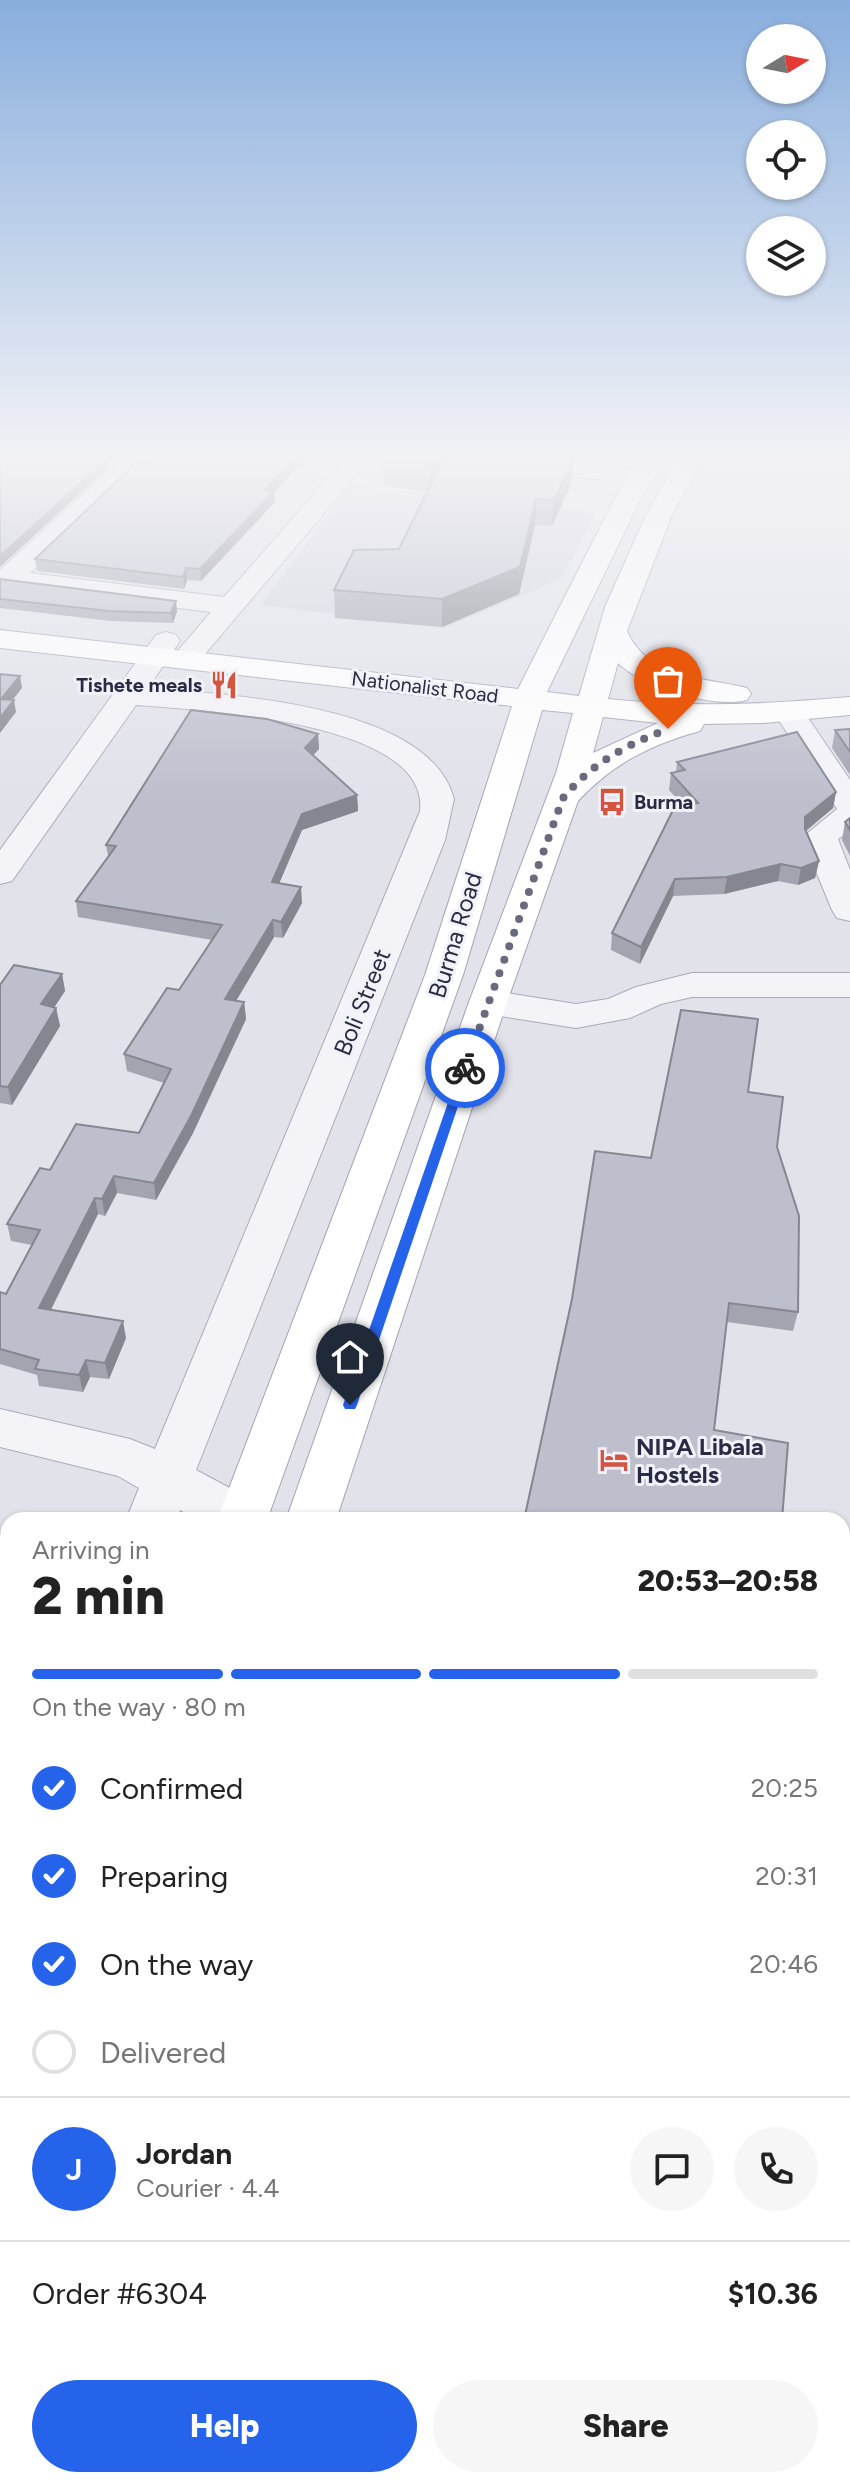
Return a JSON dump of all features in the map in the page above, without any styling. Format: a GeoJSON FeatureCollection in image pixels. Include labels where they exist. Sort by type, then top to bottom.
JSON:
{"type":"FeatureCollection","features":[{"type":"Feature","properties":{"kind":"main road"},"geometry":{"type":"LineString","coordinates":[[439,679],[519,677],[538,654],[555,642],[593,569]]}},
{"type":"Feature","properties":{"kind":"main road"},"geometry":{"type":"LineString","coordinates":[[314,1512],[488,1002],[563,798],[612,630],[636,569]]}},
{"type":"Feature","properties":{"kind":"main road","name":"Nationalist Road"},"geometry":{"type":"LineString","coordinates":[[0,622],[175,650]]}},
{"type":"Feature","properties":{"kind":"main road"},"geometry":{"type":"LineString","coordinates":[[612,630],[616,645],[627,658],[647,671],[741,704]]}},
{"type":"Feature","properties":{"kind":"main road","name":"Nationalist Road"},"geometry":{"type":"LineString","coordinates":[[0,639],[175,650],[439,679],[519,677],[667,715],[850,687]]}},
{"type":"Feature","properties":{"kind":"main road","name":"Burma Road"},"geometry":{"type":"LineString","coordinates":[[245,1512],[444,975],[509,759],[519,677]]}},
{"type":"Feature","properties":{"kind":"main road"},"geometry":{"type":"LineString","coordinates":[[439,679],[455,698],[486,717],[505,741],[509,759]]}},
{"type":"Feature","properties":{"kind":"main road"},"geometry":{"type":"LineString","coordinates":[[563,798],[581,777],[634,742],[741,704]]}},
{"type":"Feature","properties":{"kind":"main road","name":"Nationalist Road"},"geometry":{"type":"LineString","coordinates":[[741,704],[789,713],[850,706]]}},
{"type":"Feature","properties":{"kind":"street"},"geometry":{"type":"LineString","coordinates":[[0,874],[129,695],[175,650],[229,606],[261,569]]}},
{"type":"Feature","properties":{"kind":"street"},"geometry":{"type":"LineString","coordinates":[[4,579],[229,606]]}},
{"type":"Feature","properties":{"kind":"street","name":"Boli Street"},"geometry":{"type":"LineString","coordinates":[[129,695],[271,711],[347,726],[372,736],[418,764],[437,795],[437,814],[428,840],[159,1499]]}},
{"type":"Feature","properties":{"kind":"street"},"geometry":{"type":"LineString","coordinates":[[789,713],[850,804]]}},
{"type":"Feature","properties":{"kind":"street"},"geometry":{"type":"LineString","coordinates":[[850,815],[821,836],[850,910]]}},
{"type":"Feature","properties":{"kind":"street"},"geometry":{"type":"LineString","coordinates":[[488,1002],[576,1016],[617,1010],[649,995],[692,985],[850,985]]}},
{"type":"Feature","properties":{"kind":"street"},"geometry":{"type":"LineString","coordinates":[[0,1428],[130,1459],[159,1499],[213,1512]]}},
{"type":"Feature","properties":{"kind":"shaded area"},"geometry":{"type":"Polygon","coordinates":[[[288,569],[566,569],[561,579],[444,628],[261,605],[288,569]]]}},
{"type":"Feature","properties":{"kind":"building"},"geometry":{"type":"Polygon","coordinates":[[[118,569],[186,569],[183,577],[118,569]]]}},
{"type":"Feature","properties":{"kind":"building"},"geometry":{"type":"Polygon","coordinates":[[[344,569],[515,569],[442,599],[334,590],[344,569]]]}},
{"type":"Feature","properties":{"kind":"building"},"geometry":{"type":"Polygon","coordinates":[[[0,579],[176,601],[171,613],[109,611],[0,599],[0,579]]]}},
{"type":"Feature","properties":{"kind":"building"},"geometry":{"type":"Polygon","coordinates":[[[0,674],[20,676],[1,699],[14,700],[0,718],[0,674]]]}},
{"type":"Feature","properties":{"kind":"building"},"geometry":{"type":"Polygon","coordinates":[[[191,710],[267,719],[318,734],[305,748],[357,795],[302,814],[272,882],[301,887],[281,922],[273,920],[225,999],[244,1002],[191,1116],[154,1183],[114,1176],[102,1199],[95,1198],[39,1308],[123,1321],[105,1363],[86,1360],[79,1375],[35,1369],[39,1360],[0,1349],[0,1292],[6,1294],[40,1230],[7,1224],[40,1168],[50,1170],[76,1124],[139,1133],[171,1069],[124,1054],[167,988],[179,990],[222,925],[76,901],[116,846],[106,845],[191,710]]]}},
{"type":"Feature","properties":{"kind":"building"},"geometry":{"type":"Polygon","coordinates":[[[835,730],[850,731],[850,752],[835,730]]]}},
{"type":"Feature","properties":{"kind":"building"},"geometry":{"type":"Polygon","coordinates":[[[797,732],[836,792],[805,817],[805,829],[819,861],[801,868],[781,864],[727,877],[675,879],[641,947],[612,933],[675,806],[698,803],[671,773],[685,770],[677,762],[797,732]]]}},
{"type":"Feature","properties":{"kind":"building"},"geometry":{"type":"Polygon","coordinates":[[[14,965],[62,974],[41,1004],[56,1008],[8,1087],[0,1086],[0,985],[14,965]]]}},
{"type":"Feature","properties":{"kind":"building"},"geometry":{"type":"Polygon","coordinates":[[[681,1010],[758,1019],[748,1092],[783,1097],[777,1147],[799,1216],[798,1312],[729,1303],[714,1430],[788,1443],[783,1512],[526,1512],[572,1299],[595,1151],[651,1158],[681,1010]]]}},
{"type":"Feature","properties":{"kind":"way so far"},"geometry":{"type":"LineString","coordinates":[[465,1068],[563,798],[581,777],[605,758],[634,742],[668,729]]}},
{"type":"Feature","properties":{"kind":"place","name":"Tishete meals"},"geometry":{"type":"Point","coordinates":[224,685]}},
{"type":"Feature","properties":{"kind":"place","name":"Burma"},"geometry":{"type":"Point","coordinates":[612,802]}},
{"type":"Feature","properties":{"kind":"place","name":"NIPA Libala Hostels"},"geometry":{"type":"Point","coordinates":[614,1460]}},
{"type":"Feature","properties":{"kind":"route"},"geometry":{"type":"LineString","coordinates":[[350,1405],[465,1068]]}}]}
